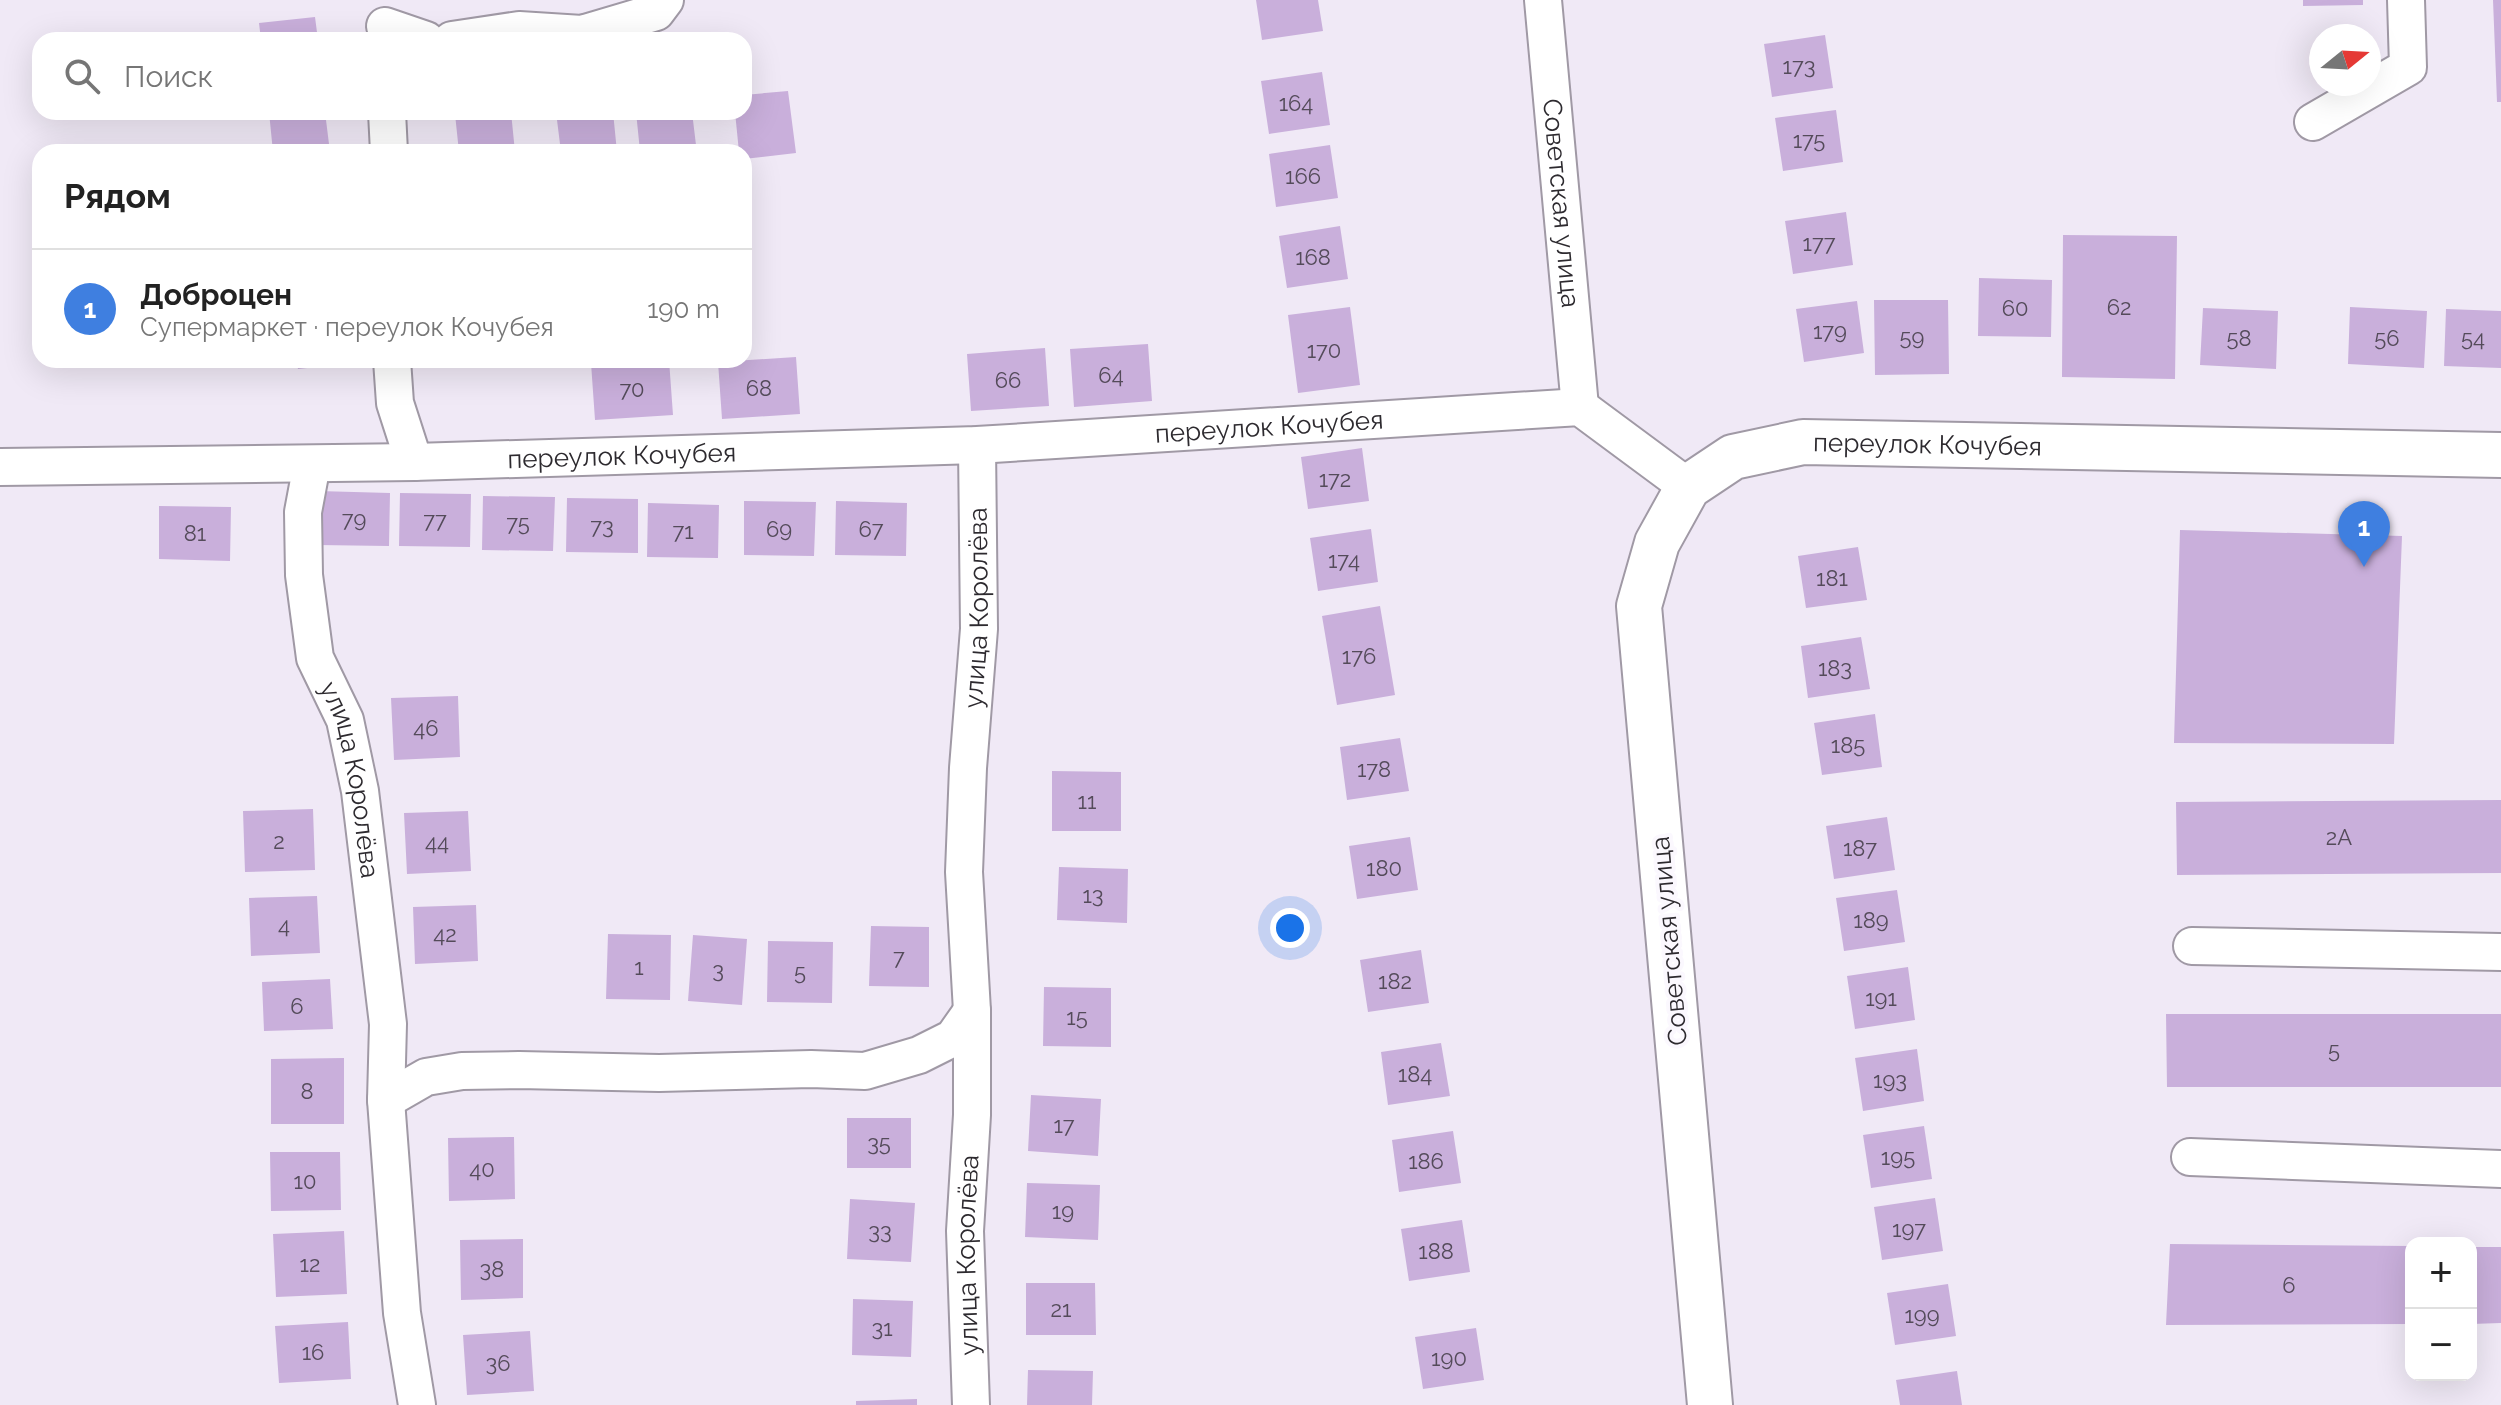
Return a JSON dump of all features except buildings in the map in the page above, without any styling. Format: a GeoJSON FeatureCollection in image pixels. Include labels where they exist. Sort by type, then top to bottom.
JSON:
{"type":"FeatureCollection","features":[{"type":"Feature","properties":{"kind":"main road","name":"переулок Кочубея"},"geometry":{"type":"LineString","coordinates":[[1688,487],[1733,457],[1803,442],[2501,455]]}},
{"type":"Feature","properties":{"kind":"main road","name":"Советская улица"},"geometry":{"type":"LineString","coordinates":[[1688,487],[1657,543],[1639,606],[1710,1405]]}},
{"type":"Feature","properties":{"kind":"street"},"geometry":{"type":"LineString","coordinates":[[589,32],[656,12],[665,0]]}},
{"type":"Feature","properties":{"kind":"street","name":"Советская улица"},"geometry":{"type":"LineString","coordinates":[[1543,0],[1580,407]]}},
{"type":"Feature","properties":{"kind":"street"},"geometry":{"type":"LineString","coordinates":[[2313,122],[2408,67],[2406,0]]}},
{"type":"Feature","properties":{"kind":"street"},"geometry":{"type":"LineString","coordinates":[[385,22],[408,32]]}},
{"type":"Feature","properties":{"kind":"street"},"geometry":{"type":"LineString","coordinates":[[506,32],[550,32]]}},
{"type":"Feature","properties":{"kind":"street"},"geometry":{"type":"LineString","coordinates":[[387,120],[389,144]]}},
{"type":"Feature","properties":{"kind":"street"},"geometry":{"type":"LineString","coordinates":[[393,368],[395,403],[414,462]]}},
{"type":"Feature","properties":{"kind":"street"},"geometry":{"type":"LineString","coordinates":[[1580,407],[1688,487]]}},
{"type":"Feature","properties":{"kind":"street","name":"переулок Кочубея"},"geometry":{"type":"LineString","coordinates":[[0,467],[414,462],[977,445],[1580,407]]}},
{"type":"Feature","properties":{"kind":"street","name":"улица Королёва"},"geometry":{"type":"LineString","coordinates":[[971,1405],[965,1231],[972,1115],[972,1011],[964,872],[968,768],[979,629],[977,445]]}},
{"type":"Feature","properties":{"kind":"street","name":"улица Королёва"},"geometry":{"type":"LineString","coordinates":[[312,464],[303,512],[304,575],[315,658],[345,720],[360,791],[388,1024],[386,1100],[402,1313],[417,1405]]}},
{"type":"Feature","properties":{"kind":"street"},"geometry":{"type":"LineString","coordinates":[[2192,946],[2501,952]]}},
{"type":"Feature","properties":{"kind":"street"},"geometry":{"type":"LineString","coordinates":[[386,1100],[426,1077],[462,1071],[865,1071],[919,1055],[953,1038],[972,1011]]}},
{"type":"Feature","properties":{"kind":"street"},"geometry":{"type":"LineString","coordinates":[[2190,1157],[2501,1169]]}},
{"type":"Feature","properties":{"kind":"place","name":"Доброцен"},"geometry":{"type":"Point","coordinates":[2364,567]}}]}
